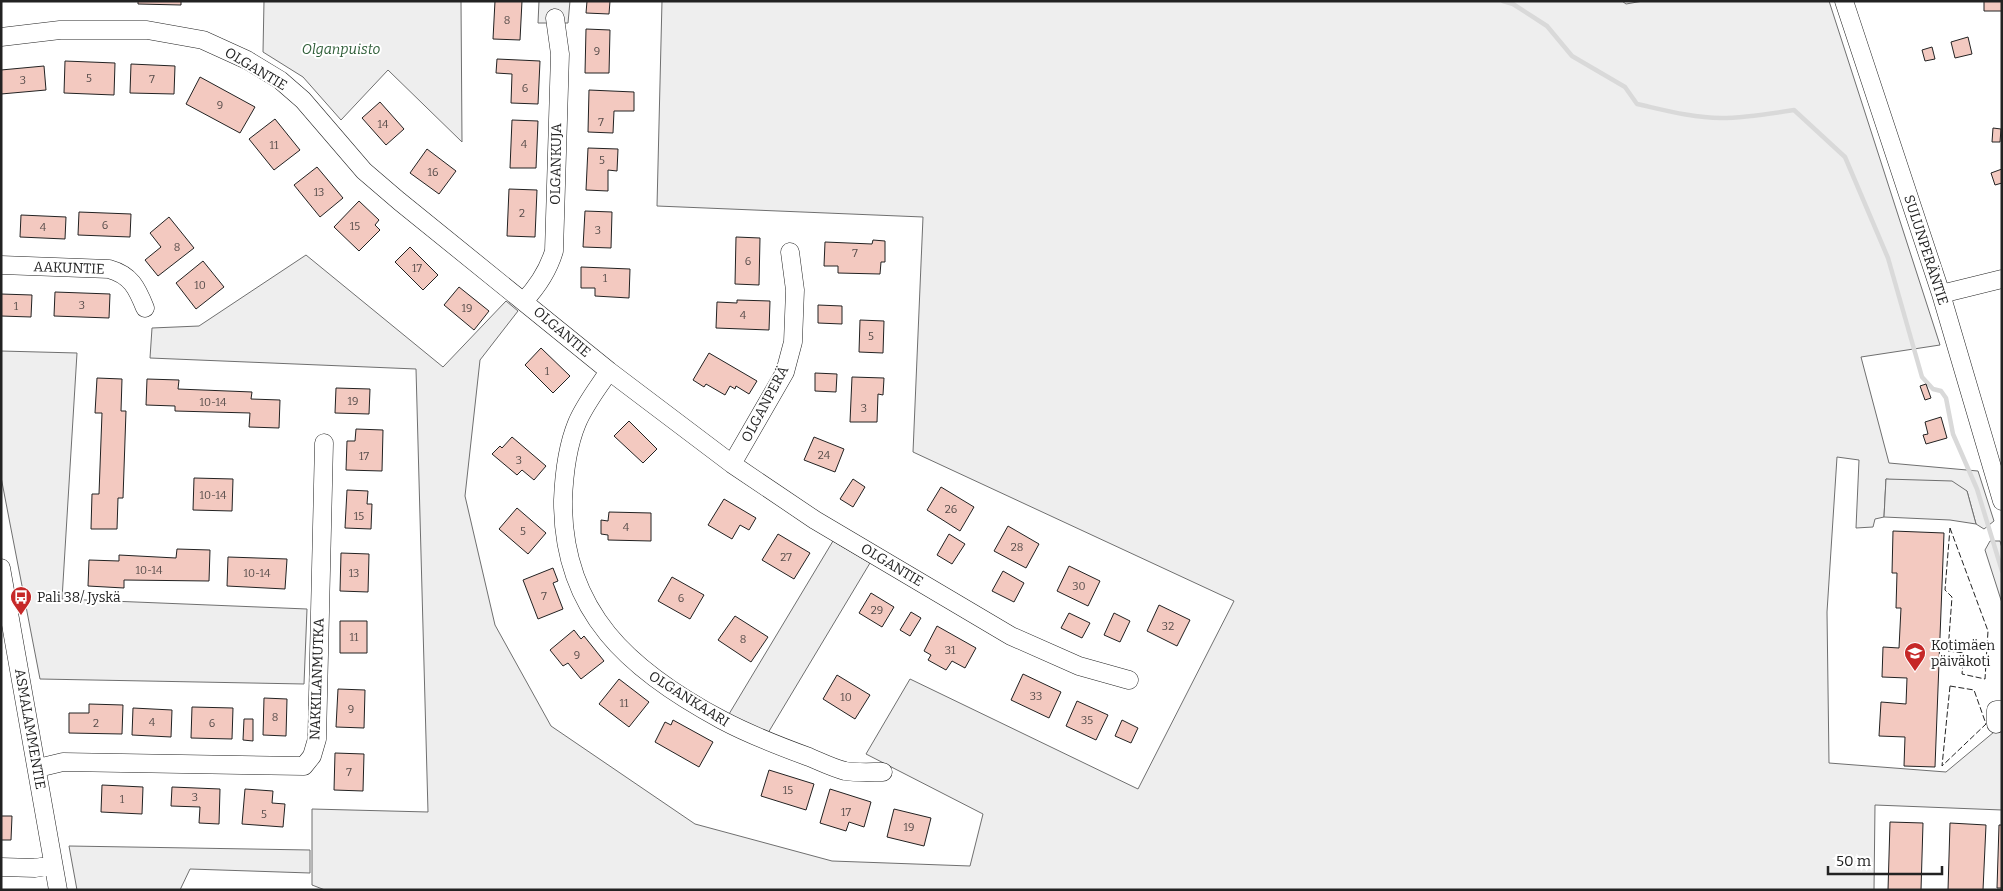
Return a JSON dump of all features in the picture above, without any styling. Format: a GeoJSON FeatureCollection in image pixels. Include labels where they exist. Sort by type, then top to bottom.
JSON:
{"type":"FeatureCollection","features":[{"type":"Feature","properties":{"kind":"street","name":"SULUNPERÄNTIE"},"geometry":{"type":"LineString","coordinates":[[1844,1],[1940,294],[2002,500]]}},
{"type":"Feature","properties":{"kind":"street","name":"OLGANKUJA"},"geometry":{"type":"LineString","coordinates":[[524,301],[541,281],[554,251],[560,54],[555,18]]}},
{"type":"Feature","properties":{"kind":"street","name":"OLGANTIE"},"geometry":{"type":"LineString","coordinates":[[1,37],[60,30],[147,30],[185,35],[203,40],[247,60],[280,80],[303,100],[364,171],[608,371],[732,464],[815,520],[1011,636],[1079,666],[1129,680]]}},
{"type":"Feature","properties":{"kind":"street","name":"OLGANPERÄ"},"geometry":{"type":"LineString","coordinates":[[732,464],[785,372],[793,342],[795,290],[790,252]]}},
{"type":"Feature","properties":{"kind":"street","name":"AAKUNTIE"},"geometry":{"type":"LineString","coordinates":[[1,265],[109,269],[121,272],[131,278],[145,308]]}},
{"type":"Feature","properties":{"kind":"street"},"geometry":{"type":"LineString","coordinates":[[1940,294],[2002,279]]}},
{"type":"Feature","properties":{"kind":"street","name":"OLGANKAARI"},"geometry":{"type":"LineString","coordinates":[[608,371],[588,401],[577,424],[567,456],[564,492],[563,524],[569,556],[580,589],[596,622],[622,653],[660,683],[702,710],[752,736],[845,770],[883,772]]}},
{"type":"Feature","properties":{"kind":"street","name":"NAKKILANMUTKA"},"geometry":{"type":"LineString","coordinates":[[38,768],[63,762],[304,766],[312,756],[317,739],[324,443]]}},
{"type":"Feature","properties":{"kind":"street","name":"ASMALAMMENTIE"},"geometry":{"type":"LineString","coordinates":[[1,568],[38,768],[58,890]]}},
{"type":"Feature","properties":{"kind":"street"},"geometry":{"type":"LineString","coordinates":[[1,867],[35,868],[53,865]]}},
{"type":"Feature","properties":{"kind":"green space","name":"Olganpuisto"},"geometry":{"type":"Polygon","coordinates":[[[264,1],[461,1],[462,142],[388,70],[341,120],[303,77],[263,52],[264,1]]]}},
{"type":"Feature","properties":{"kind":"green space"},"geometry":{"type":"Polygon","coordinates":[[[539,1],[570,1],[568,23],[538,23],[539,1]]]}},
{"type":"Feature","properties":{"kind":"green space"},"geometry":{"type":"Polygon","coordinates":[[[662,1],[1622,1],[1626,4],[1643,1],[1829,1],[1940,345],[1861,357],[1889,463],[1978,471],[1994,521],[1984,529],[1976,524],[1967,491],[1886,479],[1884,517],[1875,519],[1873,527],[1856,528],[1859,460],[1837,457],[1827,612],[1829,763],[1946,772],[1994,732],[2002,732],[2002,810],[1875,805],[1874,890],[325,890],[312,885],[312,809],[428,812],[416,369],[150,358],[152,328],[199,326],[306,255],[443,367],[506,301],[518,311],[480,360],[465,496],[495,625],[551,726],[695,824],[832,861],[970,866],[983,814],[866,754],[910,679],[1138,789],[1234,601],[913,452],[923,217],[657,206],[662,1]]]}},
{"type":"Feature","properties":{"kind":"green space"},"geometry":{"type":"Polygon","coordinates":[[[1,351],[77,353],[62,599],[307,609],[304,684],[40,679],[1,477],[1,351]]]}},
{"type":"Feature","properties":{"kind":"green space"},"geometry":{"type":"Polygon","coordinates":[[[833,541],[870,563],[768,733],[729,714],[833,541]]]}},
{"type":"Feature","properties":{"kind":"green space"},"geometry":{"type":"Polygon","coordinates":[[[1990,541],[2000,541],[2002,548],[2002,603],[1985,550],[1990,541]]]}},
{"type":"Feature","properties":{"kind":"green space"},"geometry":{"type":"Polygon","coordinates":[[[69,846],[310,850],[310,873],[190,869],[180,890],[77,890],[69,846]]]}},
{"type":"Feature","properties":{"kind":"shaded area"},"geometry":{"type":"Polygon","coordinates":[[[1886,479],[1952,481],[1967,491],[1976,524],[1950,520],[1884,517],[1886,479]]]}},
{"type":"Feature","properties":{"kind":"building"},"geometry":{"type":"Polygon","coordinates":[[[138,1],[181,1],[181,5],[138,4],[138,1]]]}},
{"type":"Feature","properties":{"kind":"building"},"geometry":{"type":"Polygon","coordinates":[[[495,1],[522,1],[520,40],[493,39],[495,1]]]}},
{"type":"Feature","properties":{"kind":"building"},"geometry":{"type":"Polygon","coordinates":[[[587,1],[610,1],[609,14],[586,13],[587,1]]]}},
{"type":"Feature","properties":{"kind":"building"},"geometry":{"type":"Polygon","coordinates":[[[1984,1],[2002,1],[2002,11],[1984,11],[1984,1]]]}},
{"type":"Feature","properties":{"kind":"building"},"geometry":{"type":"Polygon","coordinates":[[[586,29],[610,30],[609,73],[585,73],[586,29]]]}},
{"type":"Feature","properties":{"kind":"building"},"geometry":{"type":"Polygon","coordinates":[[[1968,37],[1972,54],[1955,58],[1951,42],[1968,37]]]}},
{"type":"Feature","properties":{"kind":"building"},"geometry":{"type":"Polygon","coordinates":[[[1932,47],[1935,59],[1925,61],[1922,50],[1932,47]]]}},
{"type":"Feature","properties":{"kind":"building"},"geometry":{"type":"Polygon","coordinates":[[[497,59],[540,61],[538,104],[511,103],[512,74],[496,73],[497,59]]]}},
{"type":"Feature","properties":{"kind":"building"},"geometry":{"type":"Polygon","coordinates":[[[65,61],[115,63],[114,95],[64,93],[65,61]]]}},
{"type":"Feature","properties":{"kind":"building"},"geometry":{"type":"Polygon","coordinates":[[[131,64],[175,66],[174,94],[130,93],[131,64]]]}},
{"type":"Feature","properties":{"kind":"building"},"geometry":{"type":"Polygon","coordinates":[[[44,66],[46,90],[1,94],[1,70],[44,66]]]}},
{"type":"Feature","properties":{"kind":"building"},"geometry":{"type":"Polygon","coordinates":[[[200,77],[255,107],[240,133],[186,104],[200,77]]]}},
{"type":"Feature","properties":{"kind":"building"},"geometry":{"type":"Polygon","coordinates":[[[589,90],[634,92],[634,111],[614,111],[613,133],[588,132],[589,90]]]}},
{"type":"Feature","properties":{"kind":"building"},"geometry":{"type":"Polygon","coordinates":[[[380,102],[404,129],[386,145],[362,118],[380,102]]]}},
{"type":"Feature","properties":{"kind":"building"},"geometry":{"type":"Polygon","coordinates":[[[275,119],[300,150],[274,170],[249,139],[275,119]]]}},
{"type":"Feature","properties":{"kind":"building"},"geometry":{"type":"Polygon","coordinates":[[[512,120],[538,121],[536,168],[510,168],[512,120]]]}},
{"type":"Feature","properties":{"kind":"building"},"geometry":{"type":"Polygon","coordinates":[[[1993,128],[2001,129],[2000,142],[1992,142],[1993,128]]]}},
{"type":"Feature","properties":{"kind":"building"},"geometry":{"type":"Polygon","coordinates":[[[588,148],[618,149],[617,171],[608,170],[608,191],[586,190],[588,148]]]}},
{"type":"Feature","properties":{"kind":"building"},"geometry":{"type":"Polygon","coordinates":[[[427,149],[456,171],[439,194],[410,173],[427,149]]]}},
{"type":"Feature","properties":{"kind":"building"},"geometry":{"type":"Polygon","coordinates":[[[317,167],[343,198],[320,217],[294,185],[317,167]]]}},
{"type":"Feature","properties":{"kind":"building"},"geometry":{"type":"Polygon","coordinates":[[[2002,169],[2002,183],[1995,185],[1991,173],[2002,169]]]}},
{"type":"Feature","properties":{"kind":"building"},"geometry":{"type":"Polygon","coordinates":[[[509,189],[537,190],[535,237],[507,236],[509,189]]]}},
{"type":"Feature","properties":{"kind":"building"},"geometry":{"type":"Polygon","coordinates":[[[359,201],[379,220],[375,225],[380,230],[359,251],[334,227],[359,201]]]}},
{"type":"Feature","properties":{"kind":"building"},"geometry":{"type":"Polygon","coordinates":[[[585,211],[612,212],[611,248],[583,247],[585,211]]]}},
{"type":"Feature","properties":{"kind":"building"},"geometry":{"type":"Polygon","coordinates":[[[79,212],[131,214],[130,237],[78,235],[79,212]]]}},
{"type":"Feature","properties":{"kind":"building"},"geometry":{"type":"Polygon","coordinates":[[[21,215],[66,217],[65,239],[20,237],[21,215]]]}},
{"type":"Feature","properties":{"kind":"building"},"geometry":{"type":"Polygon","coordinates":[[[169,217],[194,248],[158,276],[145,260],[161,247],[150,233],[169,217]]]}},
{"type":"Feature","properties":{"kind":"building"},"geometry":{"type":"Polygon","coordinates":[[[736,237],[760,238],[759,285],[735,284],[736,237]]]}},
{"type":"Feature","properties":{"kind":"building"},"geometry":{"type":"Polygon","coordinates":[[[873,240],[885,241],[885,262],[881,262],[880,274],[838,273],[838,266],[824,266],[825,242],[872,244],[873,240]]]}},
{"type":"Feature","properties":{"kind":"building"},"geometry":{"type":"Polygon","coordinates":[[[410,247],[438,275],[423,290],[395,262],[410,247]]]}},
{"type":"Feature","properties":{"kind":"building"},"geometry":{"type":"Polygon","coordinates":[[[203,261],[224,287],[196,309],[176,283],[203,261]]]}},
{"type":"Feature","properties":{"kind":"building"},"geometry":{"type":"Polygon","coordinates":[[[581,267],[630,269],[629,298],[595,296],[595,288],[581,288],[581,267]]]}},
{"type":"Feature","properties":{"kind":"building"},"geometry":{"type":"Polygon","coordinates":[[[459,287],[489,311],[474,330],[444,305],[459,287]]]}},
{"type":"Feature","properties":{"kind":"building"},"geometry":{"type":"Polygon","coordinates":[[[55,292],[110,294],[109,318],[54,316],[55,292]]]}},
{"type":"Feature","properties":{"kind":"building"},"geometry":{"type":"Polygon","coordinates":[[[1,294],[32,295],[31,317],[1,316],[1,294]]]}},
{"type":"Feature","properties":{"kind":"building"},"geometry":{"type":"Polygon","coordinates":[[[737,300],[770,301],[769,330],[716,328],[717,302],[737,303],[737,300]]]}},
{"type":"Feature","properties":{"kind":"building"},"geometry":{"type":"Polygon","coordinates":[[[818,305],[842,306],[842,324],[818,323],[818,305]]]}},
{"type":"Feature","properties":{"kind":"building"},"geometry":{"type":"Polygon","coordinates":[[[860,320],[884,321],[883,353],[859,352],[860,320]]]}},
{"type":"Feature","properties":{"kind":"building"},"geometry":{"type":"Polygon","coordinates":[[[541,348],[570,376],[553,393],[525,365],[541,348]]]}},
{"type":"Feature","properties":{"kind":"building"},"geometry":{"type":"Polygon","coordinates":[[[709,353],[757,381],[749,394],[736,386],[735,389],[730,386],[725,395],[706,384],[704,387],[693,380],[709,353]]]}},
{"type":"Feature","properties":{"kind":"building"},"geometry":{"type":"Polygon","coordinates":[[[815,373],[837,374],[836,392],[815,391],[815,373]]]}},
{"type":"Feature","properties":{"kind":"building"},"geometry":{"type":"Polygon","coordinates":[[[852,377],[884,378],[883,395],[878,394],[877,422],[850,422],[852,377]]]}},
{"type":"Feature","properties":{"kind":"building"},"geometry":{"type":"Polygon","coordinates":[[[97,378],[122,379],[121,411],[126,411],[123,498],[118,498],[117,529],[91,529],[92,494],[99,494],[102,413],[95,413],[97,378]]]}},
{"type":"Feature","properties":{"kind":"building"},"geometry":{"type":"Polygon","coordinates":[[[147,379],[179,380],[178,389],[252,392],[251,399],[280,400],[279,428],[249,427],[250,413],[175,411],[175,406],[146,405],[147,379]]]}},
{"type":"Feature","properties":{"kind":"building"},"geometry":{"type":"Polygon","coordinates":[[[1926,384],[1931,398],[1925,400],[1920,386],[1926,384]]]}},
{"type":"Feature","properties":{"kind":"building"},"geometry":{"type":"Polygon","coordinates":[[[336,388],[370,389],[369,414],[335,413],[336,388]]]}},
{"type":"Feature","properties":{"kind":"building"},"geometry":{"type":"Polygon","coordinates":[[[1941,417],[1947,438],[1926,444],[1923,435],[1928,434],[1925,422],[1941,417]]]}},
{"type":"Feature","properties":{"kind":"building"},"geometry":{"type":"Polygon","coordinates":[[[629,421],[657,449],[643,463],[614,436],[629,421]]]}},
{"type":"Feature","properties":{"kind":"building"},"geometry":{"type":"Polygon","coordinates":[[[356,429],[383,430],[382,471],[346,470],[347,441],[355,441],[356,429]]]}},
{"type":"Feature","properties":{"kind":"building"},"geometry":{"type":"Polygon","coordinates":[[[512,437],[546,466],[534,480],[522,470],[517,475],[492,454],[500,446],[502,448],[512,437]]]}},
{"type":"Feature","properties":{"kind":"building"},"geometry":{"type":"Polygon","coordinates":[[[814,437],[844,449],[835,472],[804,460],[814,437]]]}},
{"type":"Feature","properties":{"kind":"building"},"geometry":{"type":"Polygon","coordinates":[[[194,478],[233,479],[232,511],[193,510],[194,478]]]}},
{"type":"Feature","properties":{"kind":"building"},"geometry":{"type":"Polygon","coordinates":[[[853,479],[865,487],[853,507],[840,499],[853,479]]]}},
{"type":"Feature","properties":{"kind":"building"},"geometry":{"type":"Polygon","coordinates":[[[941,487],[974,507],[960,531],[927,510],[941,487]]]}},
{"type":"Feature","properties":{"kind":"building"},"geometry":{"type":"Polygon","coordinates":[[[347,490],[368,491],[367,504],[372,504],[371,529],[345,528],[347,490]]]}},
{"type":"Feature","properties":{"kind":"building"},"geometry":{"type":"Polygon","coordinates":[[[724,499],[756,518],[749,530],[740,525],[732,539],[708,525],[724,499]]]}},
{"type":"Feature","properties":{"kind":"building"},"geometry":{"type":"Polygon","coordinates":[[[517,508],[546,533],[528,554],[499,529],[517,508]]]}},
{"type":"Feature","properties":{"kind":"building"},"geometry":{"type":"Polygon","coordinates":[[[609,512],[651,513],[651,541],[608,540],[608,535],[601,534],[601,520],[608,521],[609,512]]]}},
{"type":"Feature","properties":{"kind":"building"},"geometry":{"type":"Polygon","coordinates":[[[1008,526],[1039,544],[1026,568],[994,551],[1008,526]]]}},
{"type":"Feature","properties":{"kind":"building"},"geometry":{"type":"Polygon","coordinates":[[[1893,531],[1944,533],[1935,767],[1904,766],[1905,737],[1879,736],[1881,702],[1906,704],[1907,678],[1882,677],[1883,647],[1899,648],[1901,608],[1896,608],[1897,573],[1892,573],[1893,531]]]}},
{"type":"Feature","properties":{"kind":"building"},"geometry":{"type":"Polygon","coordinates":[[[778,534],[810,553],[794,579],[762,560],[778,534]]]}},
{"type":"Feature","properties":{"kind":"building"},"geometry":{"type":"Polygon","coordinates":[[[949,534],[965,544],[952,564],[937,555],[949,534]]]}},
{"type":"Feature","properties":{"kind":"building"},"geometry":{"type":"Polygon","coordinates":[[[177,549],[210,550],[209,581],[124,580],[124,588],[88,586],[89,560],[119,561],[119,555],[176,558],[177,549]]]}},
{"type":"Feature","properties":{"kind":"building"},"geometry":{"type":"Polygon","coordinates":[[[341,553],[369,554],[368,592],[340,591],[341,553]]]}},
{"type":"Feature","properties":{"kind":"building"},"geometry":{"type":"Polygon","coordinates":[[[228,557],[287,559],[285,589],[227,586],[228,557]]]}},
{"type":"Feature","properties":{"kind":"building"},"geometry":{"type":"Polygon","coordinates":[[[1069,566],[1100,581],[1088,606],[1057,591],[1069,566]]]}},
{"type":"Feature","properties":{"kind":"building"},"geometry":{"type":"Polygon","coordinates":[[[553,568],[558,581],[553,583],[563,609],[538,619],[523,580],[553,568]]]}},
{"type":"Feature","properties":{"kind":"building"},"geometry":{"type":"Polygon","coordinates":[[[1003,571],[1024,583],[1014,602],[992,591],[1003,571]]]}},
{"type":"Feature","properties":{"kind":"building"},"geometry":{"type":"Polygon","coordinates":[[[672,577],[704,595],[690,619],[658,601],[672,577]]]}},
{"type":"Feature","properties":{"kind":"building"},"geometry":{"type":"Polygon","coordinates":[[[871,593],[894,607],[882,627],[859,613],[871,593]]]}},
{"type":"Feature","properties":{"kind":"building"},"geometry":{"type":"Polygon","coordinates":[[[1159,605],[1190,620],[1177,646],[1147,631],[1159,605]]]}},
{"type":"Feature","properties":{"kind":"building"},"geometry":{"type":"Polygon","coordinates":[[[911,612],[921,618],[910,636],[900,630],[911,612]]]}},
{"type":"Feature","properties":{"kind":"building"},"geometry":{"type":"Polygon","coordinates":[[[1069,613],[1090,623],[1082,638],[1061,628],[1069,613]]]}},
{"type":"Feature","properties":{"kind":"building"},"geometry":{"type":"Polygon","coordinates":[[[1114,613],[1130,621],[1120,642],[1104,635],[1114,613]]]}},
{"type":"Feature","properties":{"kind":"building"},"geometry":{"type":"Polygon","coordinates":[[[735,616],[768,637],[751,662],[718,640],[735,616]]]}},
{"type":"Feature","properties":{"kind":"building"},"geometry":{"type":"Polygon","coordinates":[[[340,621],[367,621],[367,653],[340,653],[340,621]]]}},
{"type":"Feature","properties":{"kind":"building"},"geometry":{"type":"Polygon","coordinates":[[[937,626],[976,648],[965,668],[952,661],[946,670],[928,660],[931,655],[924,651],[937,626]]]}},
{"type":"Feature","properties":{"kind":"building"},"geometry":{"type":"Polygon","coordinates":[[[574,630],[581,639],[584,636],[604,661],[581,679],[568,663],[563,666],[550,650],[574,630]]]}},
{"type":"Feature","properties":{"kind":"building"},"geometry":{"type":"Polygon","coordinates":[[[1023,674],[1061,692],[1049,718],[1011,700],[1023,674]]]}},
{"type":"Feature","properties":{"kind":"building"},"geometry":{"type":"Polygon","coordinates":[[[837,675],[870,695],[855,719],[823,699],[837,675]]]}},
{"type":"Feature","properties":{"kind":"building"},"geometry":{"type":"Polygon","coordinates":[[[619,679],[649,702],[629,727],[599,704],[619,679]]]}},
{"type":"Feature","properties":{"kind":"building"},"geometry":{"type":"Polygon","coordinates":[[[338,689],[365,690],[364,728],[336,727],[338,689]]]}},
{"type":"Feature","properties":{"kind":"building"},"geometry":{"type":"Polygon","coordinates":[[[264,698],[287,699],[286,736],[263,735],[264,698]]]}},
{"type":"Feature","properties":{"kind":"building"},"geometry":{"type":"Polygon","coordinates":[[[1077,701],[1108,715],[1096,740],[1066,726],[1077,701]]]}},
{"type":"Feature","properties":{"kind":"building"},"geometry":{"type":"Polygon","coordinates":[[[89,704],[123,705],[122,734],[69,733],[69,713],[89,713],[89,704]]]}},
{"type":"Feature","properties":{"kind":"building"},"geometry":{"type":"Polygon","coordinates":[[[192,707],[233,708],[232,739],[191,738],[192,707]]]}},
{"type":"Feature","properties":{"kind":"building"},"geometry":{"type":"Polygon","coordinates":[[[133,708],[172,710],[171,737],[132,735],[133,708]]]}},
{"type":"Feature","properties":{"kind":"building"},"geometry":{"type":"Polygon","coordinates":[[[244,719],[253,719],[253,741],[243,740],[244,719]]]}},
{"type":"Feature","properties":{"kind":"building"},"geometry":{"type":"Polygon","coordinates":[[[673,720],[713,742],[699,767],[655,742],[665,722],[671,725],[673,720]]]}},
{"type":"Feature","properties":{"kind":"building"},"geometry":{"type":"Polygon","coordinates":[[[1122,720],[1138,728],[1131,743],[1115,736],[1122,720]]]}},
{"type":"Feature","properties":{"kind":"building"},"geometry":{"type":"Polygon","coordinates":[[[335,753],[364,754],[363,791],[334,790],[335,753]]]}},
{"type":"Feature","properties":{"kind":"building"},"geometry":{"type":"Polygon","coordinates":[[[769,770],[814,784],[806,810],[761,796],[769,770]]]}},
{"type":"Feature","properties":{"kind":"building"},"geometry":{"type":"Polygon","coordinates":[[[102,785],[143,787],[142,814],[101,812],[102,785]]]}},
{"type":"Feature","properties":{"kind":"building"},"geometry":{"type":"Polygon","coordinates":[[[172,787],[220,789],[219,824],[199,823],[200,807],[171,806],[172,787]]]}},
{"type":"Feature","properties":{"kind":"building"},"geometry":{"type":"Polygon","coordinates":[[[245,789],[273,791],[272,803],[285,804],[283,827],[242,824],[245,789]]]}},
{"type":"Feature","properties":{"kind":"building"},"geometry":{"type":"Polygon","coordinates":[[[830,789],[871,802],[864,827],[849,822],[846,831],[820,823],[830,789]]]}},
{"type":"Feature","properties":{"kind":"building"},"geometry":{"type":"Polygon","coordinates":[[[894,809],[931,818],[924,846],[887,837],[894,809]]]}},
{"type":"Feature","properties":{"kind":"building"},"geometry":{"type":"Polygon","coordinates":[[[1,816],[12,816],[11,840],[1,840],[1,816]]]}},
{"type":"Feature","properties":{"kind":"building"},"geometry":{"type":"Polygon","coordinates":[[[1890,822],[1923,823],[1921,890],[1888,890],[1890,822]]]}},
{"type":"Feature","properties":{"kind":"building"},"geometry":{"type":"Polygon","coordinates":[[[1950,823],[1986,825],[1983,890],[1948,890],[1950,823]]]}},
{"type":"Feature","properties":{"kind":"building"},"geometry":{"type":"Polygon","coordinates":[[[1999,825],[2002,825],[2002,888],[1997,888],[1999,825]]]}},
{"type":"Feature","properties":{"kind":"waterway"},"geometry":{"type":"LineString","coordinates":[[1503,1],[1513,4],[1547,26],[1572,56],[1625,87],[1637,104],[1710,118],[1748,117],[1794,110],[1845,157],[1888,258],[1922,377],[1933,389],[1941,391],[1946,398],[1953,434],[1977,489],[2002,571]]}},
{"type":"Feature","properties":{"kind":"fence"},"geometry":{"type":"LineString","coordinates":[[1950,528],[1988,631],[1985,679],[1962,674],[1964,653],[1948,651],[1952,597],[1945,590],[1950,528]]}},
{"type":"Feature","properties":{"kind":"fence"},"geometry":{"type":"LineString","coordinates":[[1950,686],[1974,690],[1986,724],[1942,766],[1950,686]]}},
{"type":"Feature","properties":{"kind":"place","name":"Pali 38/ Jyskä"},"geometry":{"type":"Point","coordinates":[21,616]}},
{"type":"Feature","properties":{"kind":"place","name":"Kotimäen päiväkoti"},"geometry":{"type":"Point","coordinates":[1915,672]}}]}
